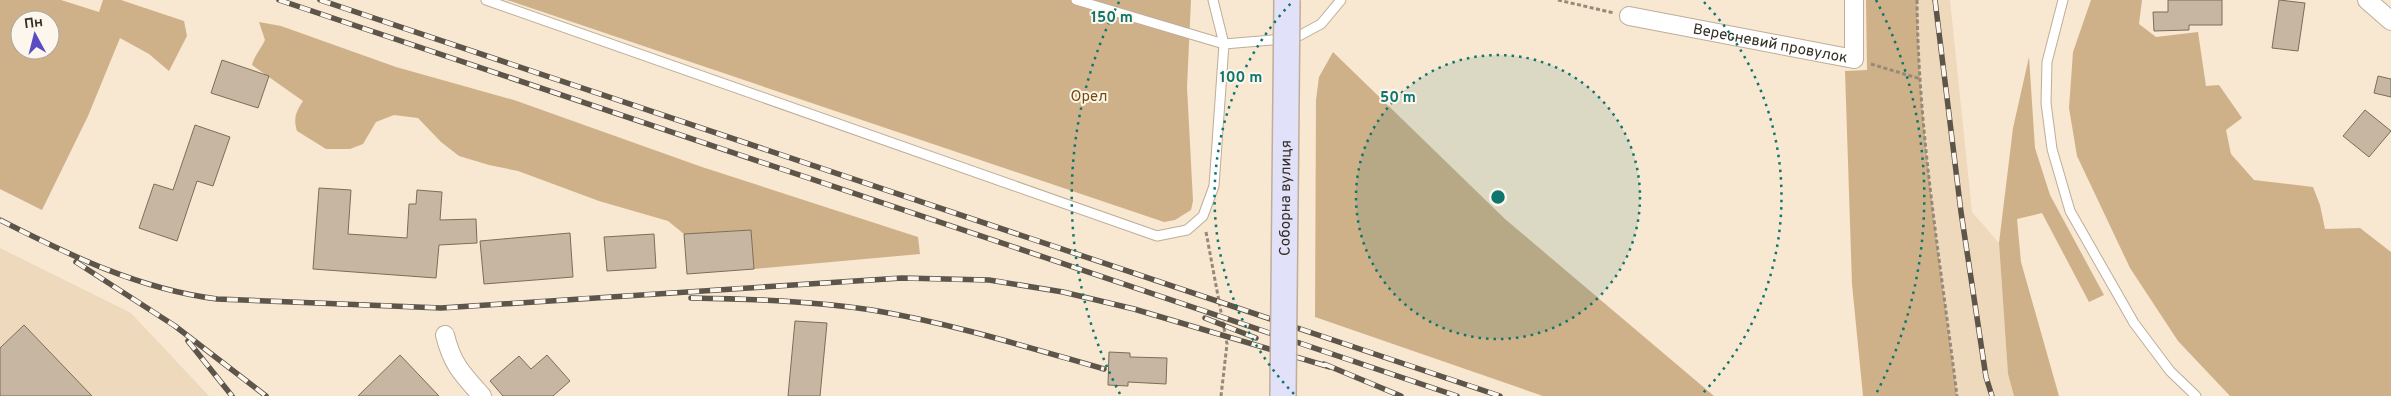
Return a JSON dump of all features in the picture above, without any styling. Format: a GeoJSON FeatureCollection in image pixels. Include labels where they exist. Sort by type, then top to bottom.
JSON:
{"type":"FeatureCollection","features":[{"type":"Feature","properties":{"kind":"main road","name":"Соборна вулиця"},"geometry":{"type":"LineString","coordinates":[[1283,396],[1288,0]]}},
{"type":"Feature","properties":{"kind":"street","name":"Вересневий провулок"},"geometry":{"type":"LineString","coordinates":[[1629,16],[1854,59],[1854,0]]}},
{"type":"Feature","properties":{"kind":"street"},"geometry":{"type":"LineString","coordinates":[[2367,0],[2391,21]]}},
{"type":"Feature","properties":{"kind":"street"},"geometry":{"type":"LineString","coordinates":[[445,335],[450,355],[460,372],[482,396]]}},
{"type":"Feature","properties":{"kind":"lane"},"geometry":{"type":"LineString","coordinates":[[486,0],[1157,236],[1187,230],[1203,216],[1214,186],[1224,44],[1213,0]]}},
{"type":"Feature","properties":{"kind":"lane"},"geometry":{"type":"LineString","coordinates":[[1076,0],[1224,44],[1295,38],[1320,24],[1342,0]]}},
{"type":"Feature","properties":{"kind":"lane"},"geometry":{"type":"LineString","coordinates":[[2063,0],[2047,62],[2046,103],[2052,149],[2070,211],[2134,323],[2170,371],[2196,396]]}},
{"type":"Feature","properties":{"kind":"path"},"geometry":{"type":"LineString","coordinates":[[1558,0],[1629,16]]}},
{"type":"Feature","properties":{"kind":"path"},"geometry":{"type":"LineString","coordinates":[[1917,0],[1921,79],[1932,195],[1957,396]]}},
{"type":"Feature","properties":{"kind":"path"},"geometry":{"type":"LineString","coordinates":[[1854,59],[1921,79]]}},
{"type":"Feature","properties":{"kind":"path"},"geometry":{"type":"LineString","coordinates":[[1203,216],[1227,344],[1221,396]]}},
{"type":"Feature","properties":{"kind":"shaded area"},"geometry":{"type":"Polygon","coordinates":[[[1917,0],[1950,0],[1972,212],[1999,243],[2008,374],[2014,396],[1957,396],[1932,195],[1917,39],[1917,0]]]}},
{"type":"Feature","properties":{"kind":"shaded area"},"geometry":{"type":"Polygon","coordinates":[[[0,248],[131,313],[209,396],[0,396],[0,248]]]}},
{"type":"Feature","properties":{"kind":"green space"},"geometry":{"type":"Polygon","coordinates":[[[0,0],[61,0],[99,12],[103,0],[121,0],[184,21],[187,36],[169,71],[149,54],[120,38],[88,116],[42,210],[0,189],[0,0]]]}},
{"type":"Feature","properties":{"kind":"green space","name":"Орел"},"geometry":{"type":"Polygon","coordinates":[[[507,0],[1191,0],[1187,87],[1193,201],[1191,210],[1175,220],[1164,222],[507,0]]]}},
{"type":"Feature","properties":{"kind":"green space"},"geometry":{"type":"Polygon","coordinates":[[[1866,0],[1917,0],[1926,149],[1957,396],[1863,396],[1852,284],[1845,71],[1867,70],[1866,0]]]}},
{"type":"Feature","properties":{"kind":"green space"},"geometry":{"type":"Polygon","coordinates":[[[2091,0],[2142,0],[2139,24],[2156,37],[2198,32],[2206,86],[2219,85],[2242,118],[2226,130],[2231,154],[2254,180],[2313,187],[2320,205],[2325,229],[2360,228],[2391,252],[2391,396],[2230,396],[2178,341],[2130,268],[2077,156],[2069,108],[2073,52],[2091,0]]]}},
{"type":"Feature","properties":{"kind":"green space"},"geometry":{"type":"Polygon","coordinates":[[[259,22],[281,26],[396,67],[514,100],[702,167],[918,237],[920,254],[754,269],[751,230],[684,234],[668,221],[599,201],[518,171],[459,156],[441,142],[418,118],[394,115],[376,122],[363,144],[350,149],[326,149],[297,131],[296,115],[303,101],[252,65],[265,40],[259,22]]]}},
{"type":"Feature","properties":{"kind":"green space"},"geometry":{"type":"Polygon","coordinates":[[[1333,52],[1505,219],[1714,396],[1543,396],[1315,317],[1316,100],[1319,77],[1333,52]]]}},
{"type":"Feature","properties":{"kind":"green space"},"geometry":{"type":"Polygon","coordinates":[[[2029,57],[2035,148],[2050,195],[2104,295],[2089,302],[2042,213],[2017,219],[2021,262],[2059,396],[2014,396],[2008,374],[1999,243],[2013,128],[2029,57]]]}},
{"type":"Feature","properties":{"kind":"building"},"geometry":{"type":"Polygon","coordinates":[[[2168,0],[2222,0],[2222,25],[2189,25],[2189,30],[2154,31],[2153,12],[2168,12],[2168,0]]]}},
{"type":"Feature","properties":{"kind":"building"},"geometry":{"type":"Polygon","coordinates":[[[2279,0],[2305,3],[2298,51],[2272,48],[2279,0]]]}},
{"type":"Feature","properties":{"kind":"building"},"geometry":{"type":"Polygon","coordinates":[[[222,60],[269,76],[258,108],[211,93],[222,60]]]}},
{"type":"Feature","properties":{"kind":"building"},"geometry":{"type":"Polygon","coordinates":[[[2378,76],[2391,79],[2391,97],[2374,93],[2378,76]]]}},
{"type":"Feature","properties":{"kind":"building"},"geometry":{"type":"Polygon","coordinates":[[[2365,110],[2391,131],[2369,157],[2343,136],[2365,110]]]}},
{"type":"Feature","properties":{"kind":"building"},"geometry":{"type":"Polygon","coordinates":[[[195,125],[230,137],[213,186],[197,181],[177,241],[139,228],[154,184],[173,190],[195,125]]]}},
{"type":"Feature","properties":{"kind":"building"},"geometry":{"type":"Polygon","coordinates":[[[319,188],[351,190],[348,234],[407,238],[409,204],[416,204],[417,190],[442,192],[440,220],[476,219],[477,243],[439,245],[436,278],[313,269],[319,188]]]}},
{"type":"Feature","properties":{"kind":"building"},"geometry":{"type":"Polygon","coordinates":[[[751,230],[754,269],[687,274],[684,234],[751,230]]]}},
{"type":"Feature","properties":{"kind":"building"},"geometry":{"type":"Polygon","coordinates":[[[570,233],[573,277],[484,284],[480,241],[570,233]]]}},
{"type":"Feature","properties":{"kind":"building"},"geometry":{"type":"Polygon","coordinates":[[[654,234],[656,268],[607,271],[604,237],[654,234]]]}},
{"type":"Feature","properties":{"kind":"building"},"geometry":{"type":"Polygon","coordinates":[[[795,321],[827,323],[820,396],[788,396],[795,321]]]}},
{"type":"Feature","properties":{"kind":"building"},"geometry":{"type":"Polygon","coordinates":[[[24,325],[92,396],[0,396],[0,348],[24,325]]]}},
{"type":"Feature","properties":{"kind":"building"},"geometry":{"type":"Polygon","coordinates":[[[1109,352],[1130,353],[1130,357],[1167,358],[1166,384],[1128,382],[1128,386],[1108,385],[1109,352]]]}},
{"type":"Feature","properties":{"kind":"building"},"geometry":{"type":"Polygon","coordinates":[[[400,355],[439,396],[358,396],[400,355]]]}},
{"type":"Feature","properties":{"kind":"building"},"geometry":{"type":"Polygon","coordinates":[[[547,355],[570,381],[553,396],[503,396],[490,381],[519,356],[531,369],[547,355]]]}},
{"type":"Feature","properties":{"kind":"railway"},"geometry":{"type":"LineString","coordinates":[[279,0],[1457,396]]}},
{"type":"Feature","properties":{"kind":"railway"},"geometry":{"type":"LineString","coordinates":[[320,0],[1500,396]]}},
{"type":"Feature","properties":{"kind":"railway"},"geometry":{"type":"LineString","coordinates":[[1935,0],[1961,212],[1986,377],[1992,396]]}},
{"type":"Feature","properties":{"kind":"railway"},"geometry":{"type":"LineString","coordinates":[[0,220],[78,258],[132,279],[188,294],[217,299],[441,308],[902,278],[989,280],[1063,292],[1134,309],[1330,367]]}},
{"type":"Feature","properties":{"kind":"railway"},"geometry":{"type":"LineString","coordinates":[[76,262],[175,326],[266,396]]}},
{"type":"Feature","properties":{"kind":"railway"},"geometry":{"type":"LineString","coordinates":[[691,298],[782,301],[872,310],[959,329],[1104,369]]}},
{"type":"Feature","properties":{"kind":"railway"},"geometry":{"type":"LineString","coordinates":[[1205,318],[1256,338]]}},
{"type":"Feature","properties":{"kind":"railway"},"geometry":{"type":"LineString","coordinates":[[188,341],[232,396]]}},
{"type":"Feature","properties":{"kind":"railway"},"geometry":{"type":"LineString","coordinates":[[1324,364],[1401,396]]}}]}
